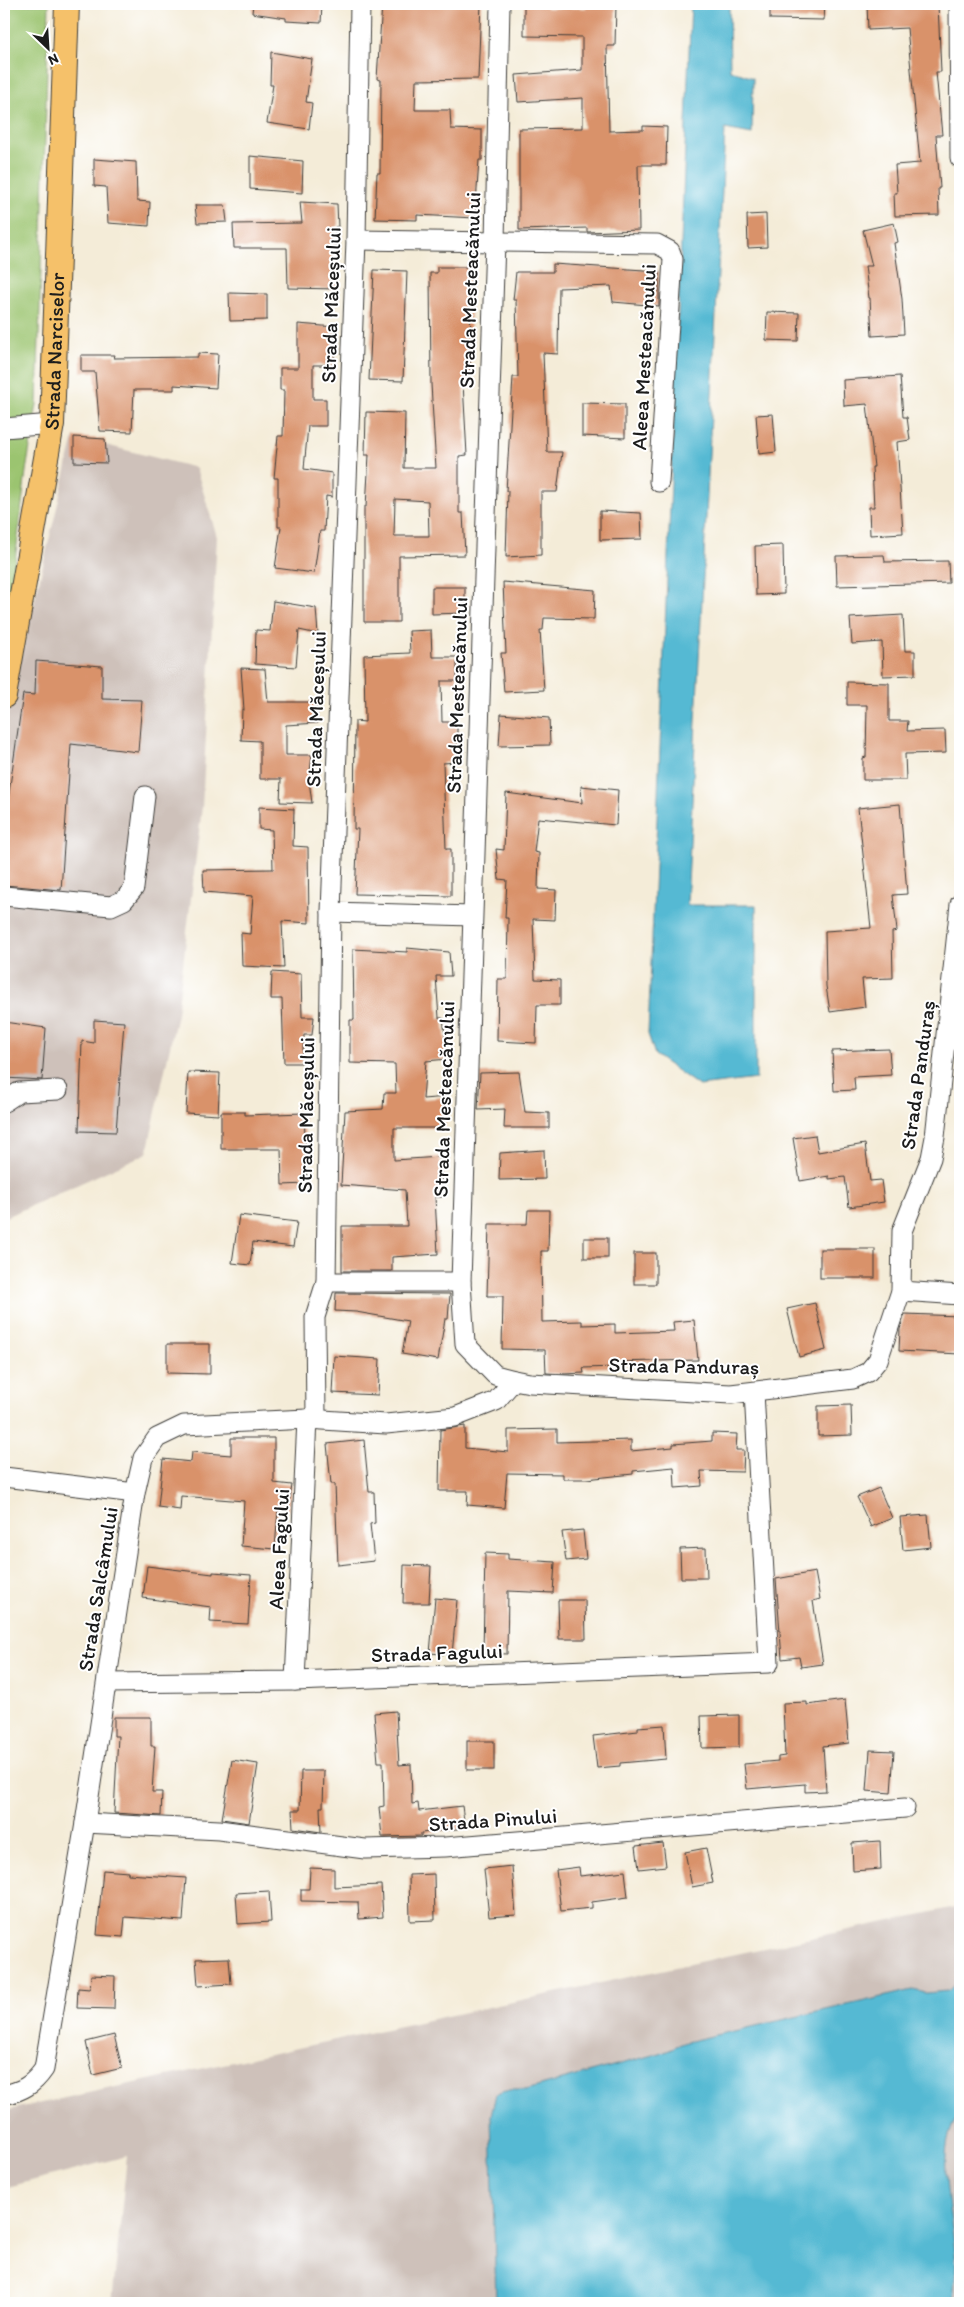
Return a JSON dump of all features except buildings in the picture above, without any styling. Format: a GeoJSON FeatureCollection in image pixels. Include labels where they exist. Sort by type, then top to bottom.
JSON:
{"type":"FeatureCollection","features":[{"type":"Feature","properties":{"kind":"main road","name":"Strada Narciselor"},"geometry":{"type":"LineString","coordinates":[[4,696],[52,424],[66,4]]}},
{"type":"Feature","properties":{"kind":"street","name":"Strada Măceșului"},"geometry":{"type":"LineString","coordinates":[[312,1419],[315,1317],[326,1282],[331,912],[356,240],[360,4]]}},
{"type":"Feature","properties":{"kind":"street","name":"Strada Mesteacănului"},"geometry":{"type":"LineString","coordinates":[[495,1375],[465,1344],[461,1282],[495,241],[500,4]]}},
{"type":"Feature","properties":{"kind":"street"},"geometry":{"type":"LineString","coordinates":[[959,4],[960,158]]}},
{"type":"Feature","properties":{"kind":"street","name":"Aleea Mesteacănului"},"geometry":{"type":"LineString","coordinates":[[356,240],[657,244],[670,251],[673,259],[659,482]]}},
{"type":"Feature","properties":{"kind":"street"},"geometry":{"type":"LineString","coordinates":[[4,428],[52,424]]}},
{"type":"Feature","properties":{"kind":"street"},"geometry":{"type":"LineString","coordinates":[[4,896],[111,906],[124,900],[134,888],[145,796]]}},
{"type":"Feature","properties":{"kind":"street","name":"Strada Panduraș"},"geometry":{"type":"LineString","coordinates":[[495,1375],[514,1380],[731,1394],[853,1379],[868,1372],[878,1360],[901,1291],[902,1231],[931,1158],[935,1137],[960,904]]}},
{"type":"Feature","properties":{"kind":"street"},"geometry":{"type":"LineString","coordinates":[[331,912],[472,916]]}},
{"type":"Feature","properties":{"kind":"street"},"geometry":{"type":"LineString","coordinates":[[4,1102],[19,1092],[58,1090]]}},
{"type":"Feature","properties":{"kind":"street"},"geometry":{"type":"LineString","coordinates":[[326,1282],[461,1282]]}},
{"type":"Feature","properties":{"kind":"street"},"geometry":{"type":"LineString","coordinates":[[901,1291],[960,1295]]}},
{"type":"Feature","properties":{"kind":"street","name":"Strada Salcâmului"},"geometry":{"type":"LineString","coordinates":[[4,2095],[18,2092],[35,2082],[44,2069],[85,1823],[136,1492],[143,1458],[157,1438],[184,1425],[312,1419],[386,1424],[455,1417],[496,1401],[514,1380]]}},
{"type":"Feature","properties":{"kind":"street","name":"Strada Fagului"},"geometry":{"type":"LineString","coordinates":[[107,1683],[295,1681],[769,1662],[754,1392]]}},
{"type":"Feature","properties":{"kind":"street","name":"Aleea Fagului"},"geometry":{"type":"LineString","coordinates":[[295,1681],[312,1419]]}},
{"type":"Feature","properties":{"kind":"street"},"geometry":{"type":"LineString","coordinates":[[4,1477],[136,1492]]}},
{"type":"Feature","properties":{"kind":"street","name":"Strada Pinului"},"geometry":{"type":"LineString","coordinates":[[85,1823],[219,1830],[365,1849],[436,1848],[905,1808]]}},
{"type":"Feature","properties":{"kind":"shaded area"},"geometry":{"type":"Polygon","coordinates":[[[74,437],[196,468],[217,537],[202,807],[177,1014],[147,1153],[4,1218],[4,726],[74,437]]]}},
{"type":"Feature","properties":{"kind":"shaded area"},"geometry":{"type":"Polygon","coordinates":[[[960,1906],[960,2303],[112,2303],[127,2156],[4,2188],[4,2111],[960,1906]]]}},
{"type":"Feature","properties":{"kind":"green space"},"geometry":{"type":"Polygon","coordinates":[[[4,4],[49,4],[37,404],[26,471],[4,652],[4,4]]]}},
{"type":"Feature","properties":{"kind":"water"},"geometry":{"type":"Polygon","coordinates":[[[691,4],[729,4],[730,70],[753,78],[752,134],[725,129],[687,905],[756,905],[756,1079],[699,1086],[655,1055],[648,1034],[691,4]]]}},
{"type":"Feature","properties":{"kind":"water"},"geometry":{"type":"Polygon","coordinates":[[[960,1979],[960,2114],[952,2127],[947,2143],[946,2161],[948,2200],[956,2259],[953,2303],[496,2303],[491,2116],[496,2094],[505,2090],[526,2090],[660,2053],[686,2042],[913,1990],[926,1993],[948,1991],[960,1979]]]}}]}
